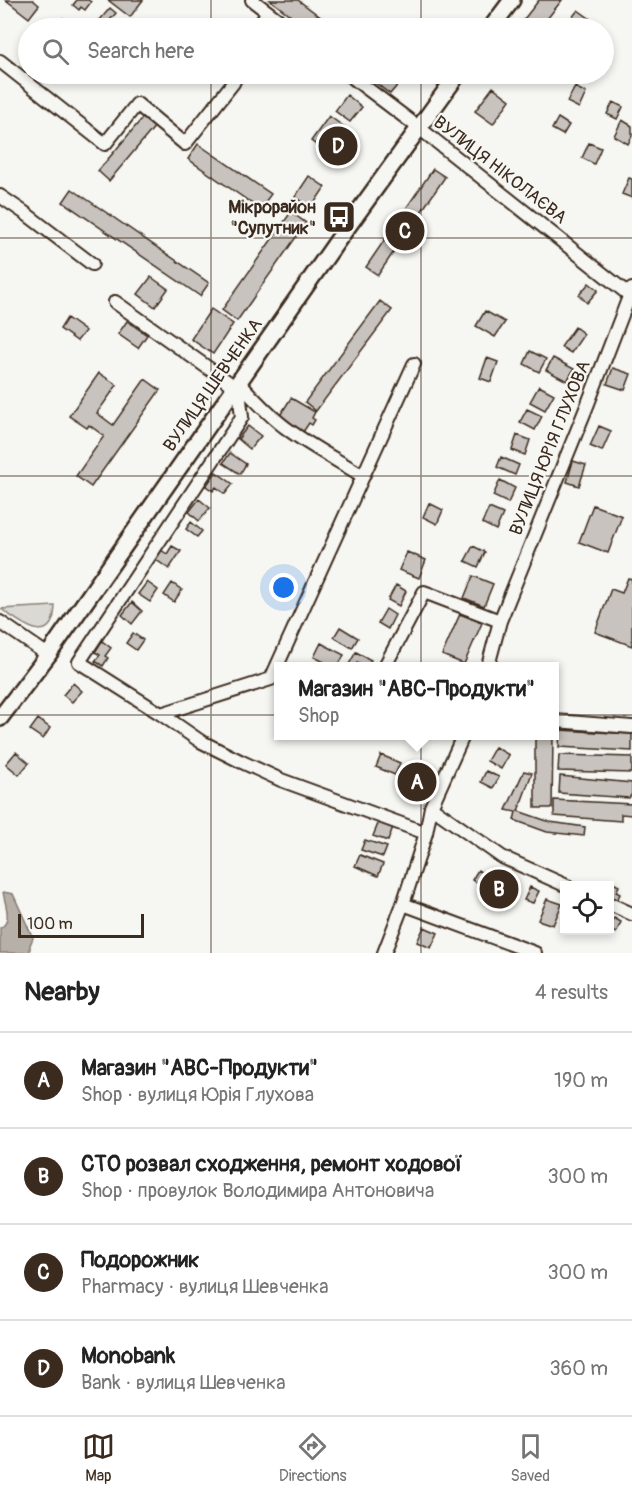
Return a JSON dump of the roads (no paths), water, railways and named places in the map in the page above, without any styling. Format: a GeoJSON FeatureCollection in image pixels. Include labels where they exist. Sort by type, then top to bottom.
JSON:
{"type":"FeatureCollection","features":[{"type":"Feature","properties":{"kind":"main road"},"geometry":{"type":"LineString","coordinates":[[498,18],[512,0]]}},
{"type":"Feature","properties":{"kind":"main road","name":"ВУЛИЦЯ ШЕВЧЕНКА"},"geometry":{"type":"LineString","coordinates":[[0,718],[48,655],[450,84]]}},
{"type":"Feature","properties":{"kind":"street"},"geometry":{"type":"LineString","coordinates":[[252,0],[275,18]]}},
{"type":"Feature","properties":{"kind":"street"},"geometry":{"type":"LineString","coordinates":[[264,18],[267,12]]}},
{"type":"Feature","properties":{"kind":"street"},"geometry":{"type":"LineString","coordinates":[[0,61],[18,75]]}},
{"type":"Feature","properties":{"kind":"street"},"geometry":{"type":"LineString","coordinates":[[29,84],[105,144],[137,104],[184,144],[232,84]]}},
{"type":"Feature","properties":{"kind":"street","name":"ВУЛИЦЯ НІКОЛАЄВА"},"geometry":{"type":"LineString","coordinates":[[361,84],[631,293]]}},
{"type":"Feature","properties":{"kind":"street"},"geometry":{"type":"LineString","coordinates":[[0,196],[92,264]]}},
{"type":"Feature","properties":{"kind":"street","name":"ВУЛИЦЯ ЮРІЯ ГЛУХОВА"},"geometry":{"type":"LineString","coordinates":[[489,662],[500,621],[631,293]]}},
{"type":"Feature","properties":{"kind":"street"},"geometry":{"type":"LineString","coordinates":[[115,302],[237,385],[284,427],[363,476]]}},
{"type":"Feature","properties":{"kind":"street"},"geometry":{"type":"LineString","coordinates":[[282,662],[414,364]]}},
{"type":"Feature","properties":{"kind":"street"},"geometry":{"type":"LineString","coordinates":[[237,385],[242,417],[79,662],[200,741],[281,780],[426,833]]}},
{"type":"Feature","properties":{"kind":"street"},"geometry":{"type":"LineString","coordinates":[[387,662],[424,592],[500,621]]}},
{"type":"Feature","properties":{"kind":"street"},"geometry":{"type":"LineString","coordinates":[[0,622],[48,655]]}},
{"type":"Feature","properties":{"kind":"street"},"geometry":{"type":"LineString","coordinates":[[161,714],[274,679]]}},
{"type":"Feature","properties":{"kind":"street"},"geometry":{"type":"LineString","coordinates":[[559,721],[632,727]]}},
{"type":"Feature","properties":{"kind":"street"},"geometry":{"type":"LineString","coordinates":[[384,953],[426,833],[431,807],[461,740]]}},
{"type":"Feature","properties":{"kind":"street"},"geometry":{"type":"LineString","coordinates":[[431,807],[502,857],[560,882]]}},
{"type":"Feature","properties":{"kind":"street"},"geometry":{"type":"LineString","coordinates":[[403,904],[535,953]]}},
{"type":"Feature","properties":{"kind":"street"},"geometry":{"type":"LineString","coordinates":[[614,906],[632,914]]}},
{"type":"Feature","properties":{"kind":"place","name":"Monobank"},"geometry":{"type":"Point","coordinates":[338,146]}},
{"type":"Feature","properties":{"kind":"place","name":"Мікрорайон \"Супутник\""},"geometry":{"type":"Point","coordinates":[339,217]}},
{"type":"Feature","properties":{"kind":"place","name":"Подорожник"},"geometry":{"type":"Point","coordinates":[405,231]}},
{"type":"Feature","properties":{"kind":"place","name":"Магазин \"ABC-Продукти\""},"geometry":{"type":"Point","coordinates":[417,782]}},
{"type":"Feature","properties":{"kind":"place","name":"СТО розвал сходження, ремонт ходової"},"geometry":{"type":"Point","coordinates":[499,889]}}]}
